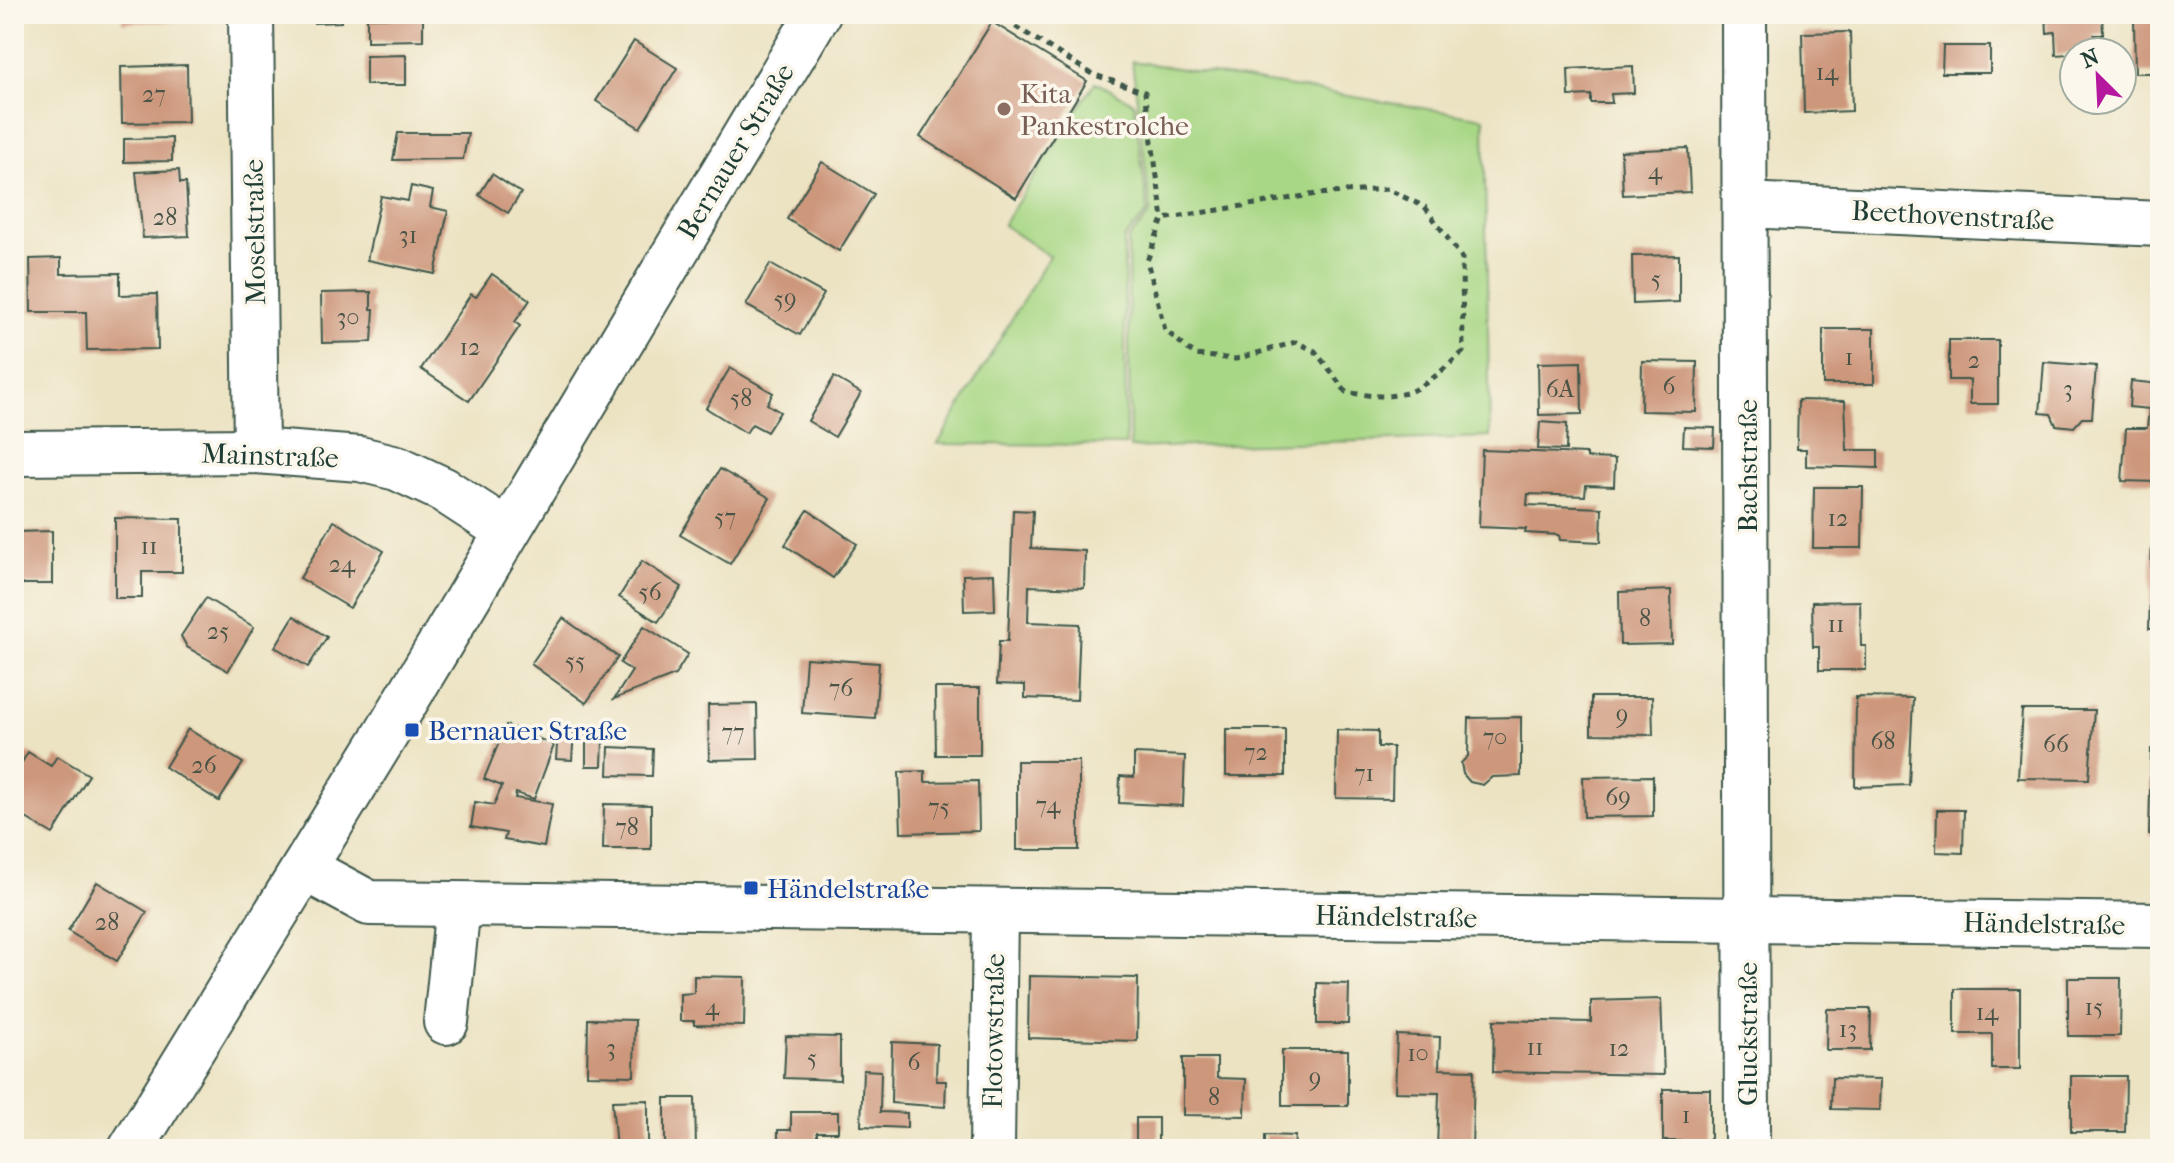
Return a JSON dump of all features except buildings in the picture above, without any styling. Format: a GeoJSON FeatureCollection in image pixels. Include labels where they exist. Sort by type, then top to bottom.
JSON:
{"type":"FeatureCollection","features":[{"type":"Feature","properties":{"kind":"street","name":"Moselstraße"},"geometry":{"type":"LineString","coordinates":[[251,14],[256,451]]}},
{"type":"Feature","properties":{"kind":"street","name":"Bernauer Straße"},"geometry":{"type":"LineString","coordinates":[[131,1149],[304,868],[818,14]]}},
{"type":"Feature","properties":{"kind":"street","name":"Bachstraße"},"geometry":{"type":"LineString","coordinates":[[1744,14],[1748,919]]}},
{"type":"Feature","properties":{"kind":"street","name":"Beethovenstraße"},"geometry":{"type":"LineString","coordinates":[[1746,205],[2160,224]]}},
{"type":"Feature","properties":{"kind":"street","name":"Mainstraße"},"geometry":{"type":"LineString","coordinates":[[14,453],[256,451],[360,459],[397,468],[444,490],[507,531]]}},
{"type":"Feature","properties":{"kind":"street","name":"Händelstraße"},"geometry":{"type":"LineString","coordinates":[[304,868],[369,903],[2160,925]]}},
{"type":"Feature","properties":{"kind":"street"},"geometry":{"type":"LineString","coordinates":[[446,1022],[458,905]]}},
{"type":"Feature","properties":{"kind":"street","name":"Flotowstraße"},"geometry":{"type":"LineString","coordinates":[[992,1149],[995,912]]}},
{"type":"Feature","properties":{"kind":"street","name":"Gluckstraße"},"geometry":{"type":"LineString","coordinates":[[1747,1149],[1748,919]]}},
{"type":"Feature","properties":{"kind":"path"},"geometry":{"type":"LineString","coordinates":[[995,14],[1092,74],[1145,92],[1163,219],[1147,261],[1165,330],[1195,355],[1236,359],[1296,342],[1315,351],[1346,392],[1386,399],[1424,387],[1463,352],[1462,258],[1425,207],[1387,189],[1317,194],[1163,219]]}},
{"type":"Feature","properties":{"kind":"path"},"geometry":{"type":"LineString","coordinates":[[1149,119],[1158,118]]}},
{"type":"Feature","properties":{"kind":"green space"},"geometry":{"type":"Polygon","coordinates":[[[1132,61],[1484,118],[1490,437],[1130,448],[1128,240],[1151,212],[1132,61]]]}},
{"type":"Feature","properties":{"kind":"green space"},"geometry":{"type":"Polygon","coordinates":[[[1095,82],[1134,103],[1148,212],[1124,239],[1126,445],[938,444],[1049,256],[1003,225],[1095,82]]]}},
{"type":"Feature","properties":{"kind":"place","name":"Kita Pankestrolche"},"geometry":{"type":"Point","coordinates":[1004,109]}},
{"type":"Feature","properties":{"kind":"place","name":"Bernauer Straße"},"geometry":{"type":"Point","coordinates":[412,730]}},
{"type":"Feature","properties":{"kind":"place","name":"Händelstraße"},"geometry":{"type":"Point","coordinates":[751,888]}}]}
